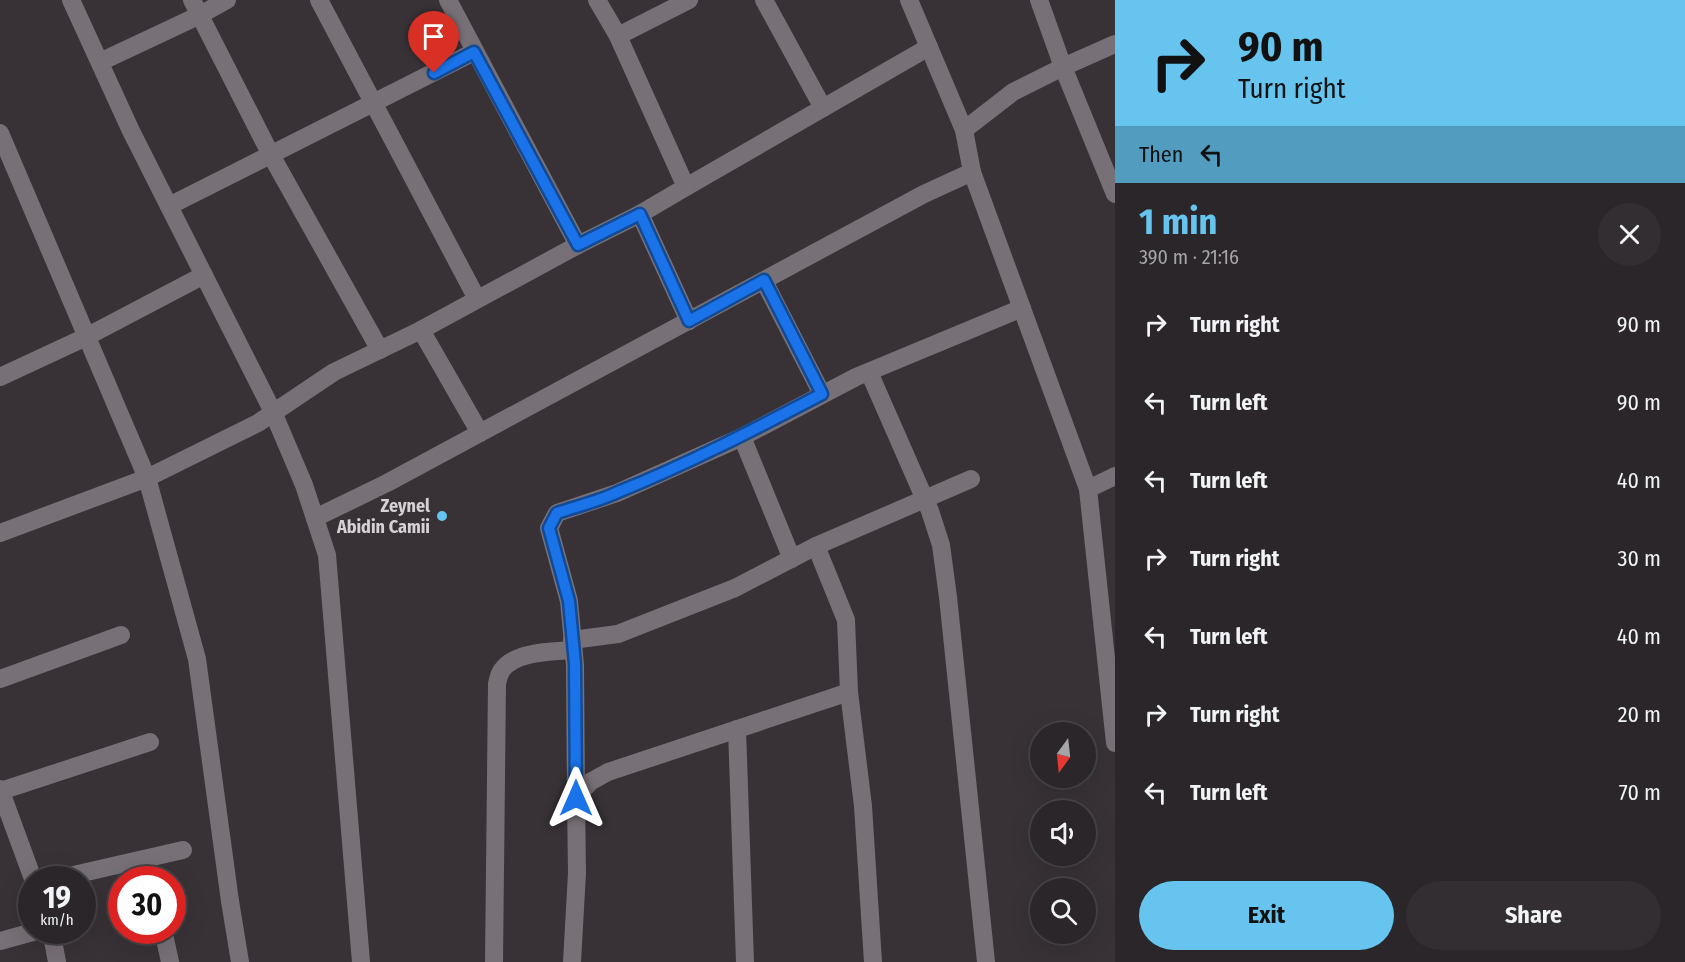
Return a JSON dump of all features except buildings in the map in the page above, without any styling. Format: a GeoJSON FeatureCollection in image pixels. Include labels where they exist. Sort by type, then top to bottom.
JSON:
{"type":"FeatureCollection","features":[{"type":"Feature","properties":{"kind":"street"},"geometry":{"type":"LineString","coordinates":[[71,0],[131,131],[273,412],[304,485],[327,555],[361,962]]}},
{"type":"Feature","properties":{"kind":"street"},"geometry":{"type":"LineString","coordinates":[[100,63],[196,8],[227,0]]}},
{"type":"Feature","properties":{"kind":"street"},"geometry":{"type":"LineString","coordinates":[[319,0],[477,299]]}},
{"type":"Feature","properties":{"kind":"street"},"geometry":{"type":"LineString","coordinates":[[448,0],[578,245]]}},
{"type":"Feature","properties":{"kind":"street"},"geometry":{"type":"LineString","coordinates":[[597,0],[618,36],[686,187]]}},
{"type":"Feature","properties":{"kind":"street"},"geometry":{"type":"LineString","coordinates":[[618,36],[689,0]]}},
{"type":"Feature","properties":{"kind":"street"},"geometry":{"type":"LineString","coordinates":[[764,0],[823,108]]}},
{"type":"Feature","properties":{"kind":"street"},"geometry":{"type":"LineString","coordinates":[[909,0],[964,130],[972,172],[1088,489],[1115,743]]}},
{"type":"Feature","properties":{"kind":"street"},"geometry":{"type":"LineString","coordinates":[[1039,0],[1063,67],[1115,194]]}},
{"type":"Feature","properties":{"kind":"street"},"geometry":{"type":"LineString","coordinates":[[196,8],[271,155],[380,350]]}},
{"type":"Feature","properties":{"kind":"street"},"geometry":{"type":"LineString","coordinates":[[964,130],[1013,92],[1115,44]]}},
{"type":"Feature","properties":{"kind":"street"},"geometry":{"type":"LineString","coordinates":[[0,533],[147,478],[258,423],[334,372],[421,330],[640,214],[929,47]]}},
{"type":"Feature","properties":{"kind":"street"},"geometry":{"type":"LineString","coordinates":[[169,206],[474,52]]}},
{"type":"Feature","properties":{"kind":"street"},"geometry":{"type":"LineString","coordinates":[[0,133],[147,478],[197,659],[240,962]]}},
{"type":"Feature","properties":{"kind":"street"},"geometry":{"type":"LineString","coordinates":[[315,518],[387,483],[924,194],[972,172]]}},
{"type":"Feature","properties":{"kind":"street"},"geometry":{"type":"LineString","coordinates":[[640,214],[689,321]]}},
{"type":"Feature","properties":{"kind":"street"},"geometry":{"type":"LineString","coordinates":[[0,377],[86,337],[204,275]]}},
{"type":"Feature","properties":{"kind":"street"},"geometry":{"type":"LineString","coordinates":[[764,280],[822,394]]}},
{"type":"Feature","properties":{"kind":"street"},"geometry":{"type":"LineString","coordinates":[[572,962],[577,873],[573,645],[569,601],[549,528],[557,513],[617,493],[742,437],[822,394],[869,372],[1022,308]]}},
{"type":"Feature","properties":{"kind":"street"},"geometry":{"type":"LineString","coordinates":[[421,330],[480,433]]}},
{"type":"Feature","properties":{"kind":"street"},"geometry":{"type":"LineString","coordinates":[[869,372],[925,499],[941,545],[986,962]]}},
{"type":"Feature","properties":{"kind":"street"},"geometry":{"type":"LineString","coordinates":[[742,437],[792,559]]}},
{"type":"Feature","properties":{"kind":"street"},"geometry":{"type":"LineString","coordinates":[[1088,489],[1115,477]]}},
{"type":"Feature","properties":{"kind":"street"},"geometry":{"type":"LineString","coordinates":[[494,962],[497,684],[501,671],[510,661],[528,654],[618,634],[735,588],[816,546],[972,478]]}},
{"type":"Feature","properties":{"kind":"street"},"geometry":{"type":"LineString","coordinates":[[816,546],[846,620],[849,692],[862,806],[873,962]]}},
{"type":"Feature","properties":{"kind":"street"},"geometry":{"type":"LineString","coordinates":[[0,679],[121,635]]}},
{"type":"Feature","properties":{"kind":"street"},"geometry":{"type":"LineString","coordinates":[[576,798],[590,782],[608,772],[849,692]]}},
{"type":"Feature","properties":{"kind":"street"},"geometry":{"type":"LineString","coordinates":[[737,729],[745,962]]}},
{"type":"Feature","properties":{"kind":"street"},"geometry":{"type":"LineString","coordinates":[[26,866],[7,829],[0,790],[150,742]]}},
{"type":"Feature","properties":{"kind":"street"},"geometry":{"type":"LineString","coordinates":[[96,870],[183,850]]}},
{"type":"Feature","properties":{"kind":"street"},"geometry":{"type":"LineString","coordinates":[[0,941],[18,936]]}},
{"type":"Feature","properties":{"kind":"street"},"geometry":{"type":"LineString","coordinates":[[54,944],[57,962]]}},
{"type":"Feature","properties":{"kind":"street"},"geometry":{"type":"LineString","coordinates":[[166,944],[170,962]]}},
{"type":"Feature","properties":{"kind":"place","name":"Zeynel Abidin Camii"},"geometry":{"type":"Point","coordinates":[442,516]}},
{"type":"Feature","properties":{"kind":"route"},"geometry":{"type":"LineString","coordinates":[[434,73],[474,52],[578,245],[640,214],[689,321],[764,280],[822,394],[742,437],[638,484],[557,513],[549,528],[569,601],[575,664],[576,798]]}}]}
